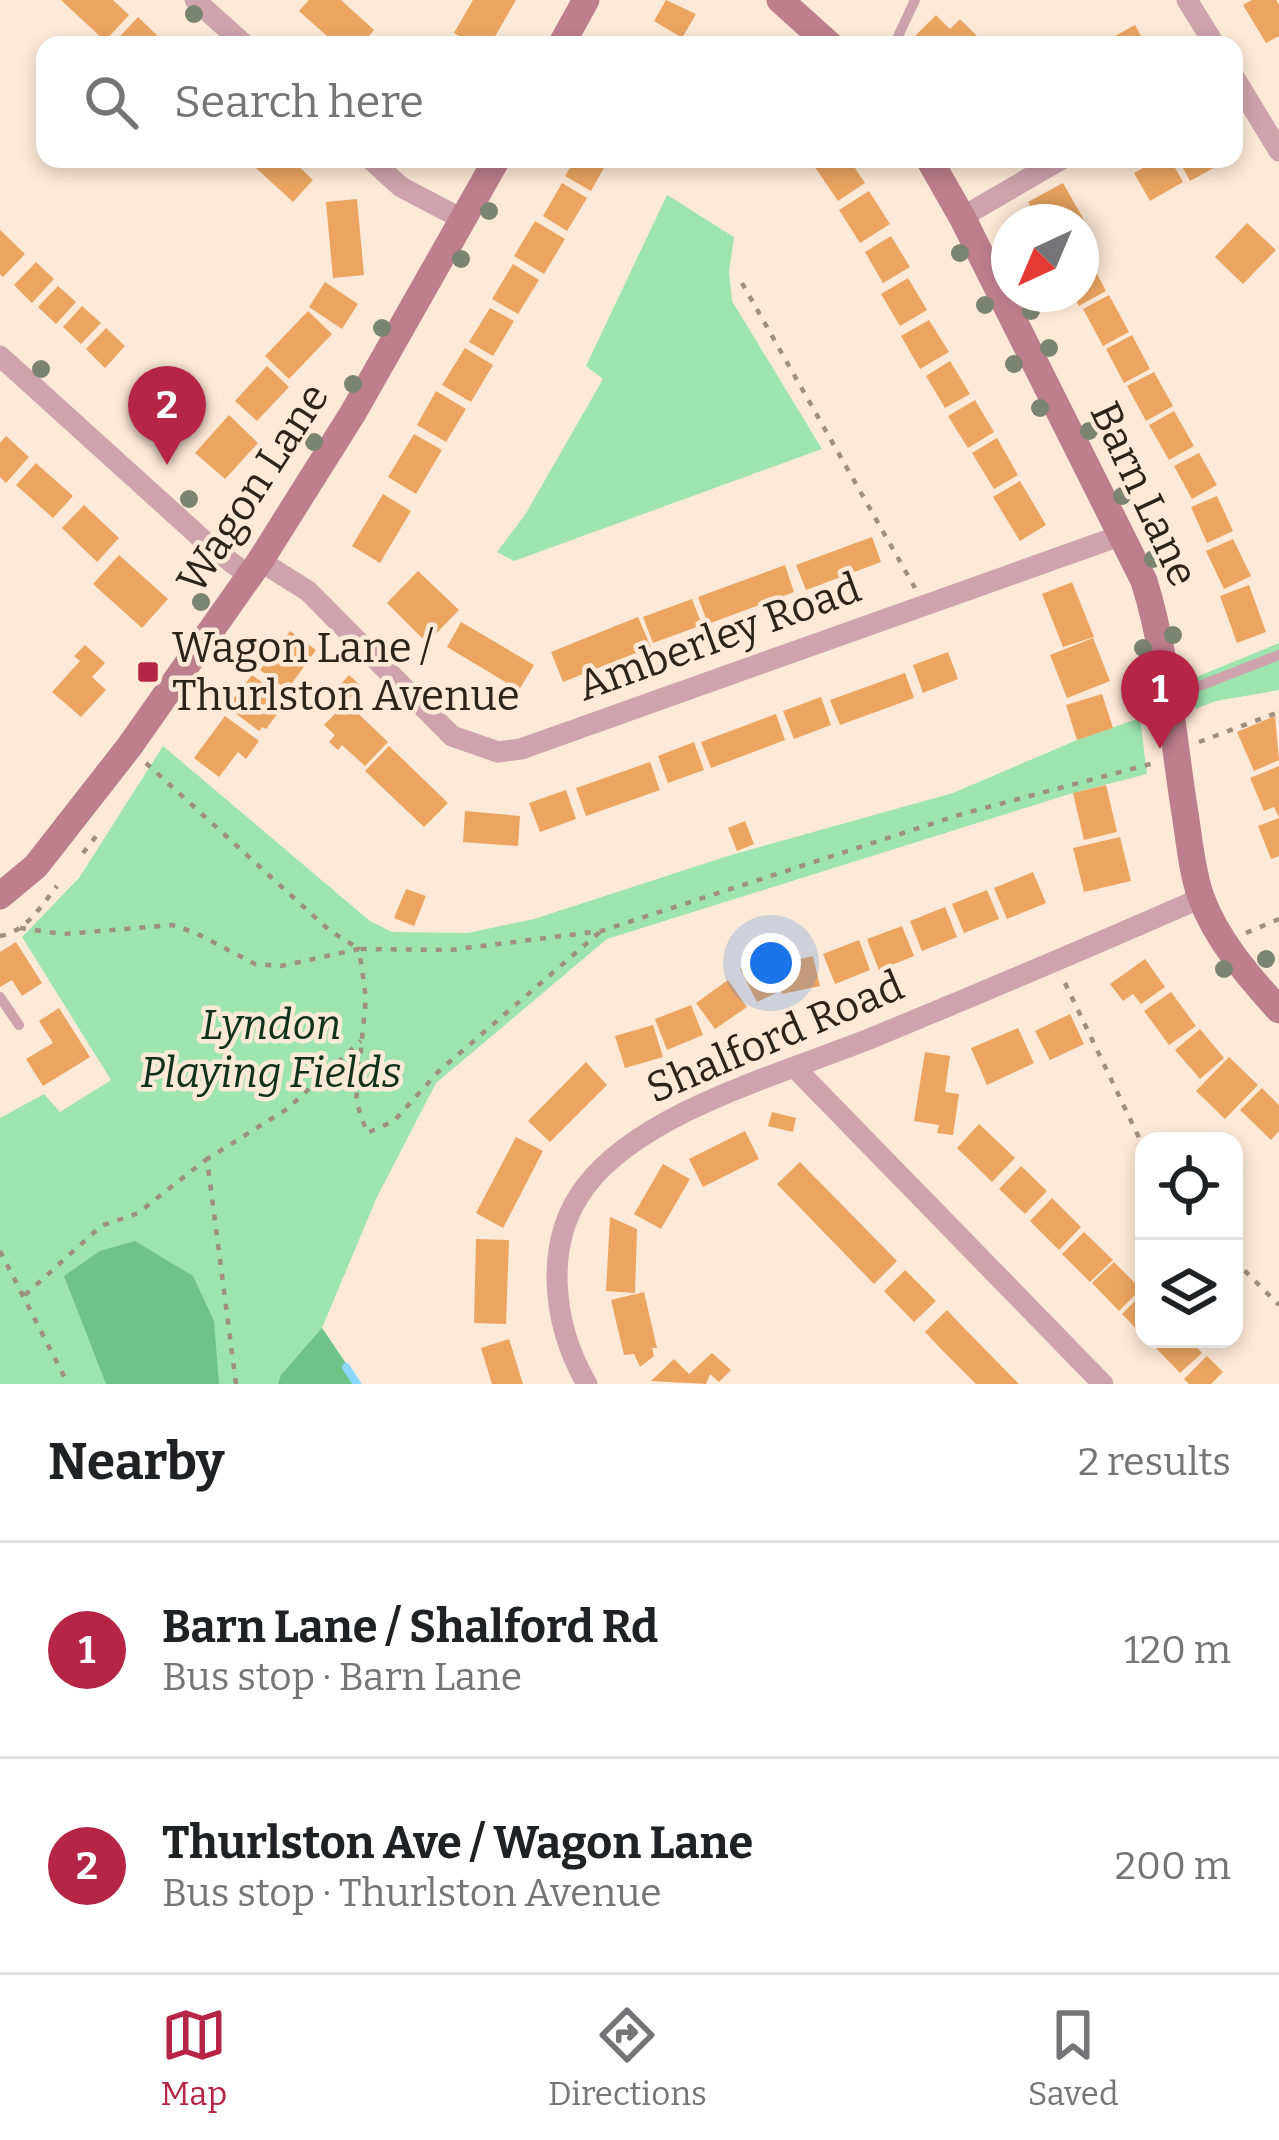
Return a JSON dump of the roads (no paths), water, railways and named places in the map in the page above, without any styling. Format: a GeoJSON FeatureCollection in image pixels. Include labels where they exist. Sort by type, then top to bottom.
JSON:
{"type":"FeatureCollection","features":[{"type":"Feature","properties":{"kind":"street"},"geometry":{"type":"LineString","coordinates":[[195,0],[234,36]]}},
{"type":"Feature","properties":{"kind":"street"},"geometry":{"type":"LineString","coordinates":[[566,36],[586,0]]}},
{"type":"Feature","properties":{"kind":"street"},"geometry":{"type":"LineString","coordinates":[[780,0],[820,36]]}},
{"type":"Feature","properties":{"kind":"street"},"geometry":{"type":"LineString","coordinates":[[1187,0],[1209,36]]}},
{"type":"Feature","properties":{"kind":"street"},"geometry":{"type":"LineString","coordinates":[[1243,92],[1279,152]]}},
{"type":"Feature","properties":{"kind":"street"},"geometry":{"type":"LineString","coordinates":[[380,168],[400,187],[464,220]]}},
{"type":"Feature","properties":{"kind":"street","name":"Wagon Lane"},"geometry":{"type":"LineString","coordinates":[[0,896],[36,866],[129,747],[254,568],[353,413],[492,168]]}},
{"type":"Feature","properties":{"kind":"street","name":"Barn Lane"},"geometry":{"type":"LineString","coordinates":[[933,168],[1144,581],[1171,697],[1201,898],[1224,942],[1279,1010]]}},
{"type":"Feature","properties":{"kind":"street"},"geometry":{"type":"LineString","coordinates":[[962,217],[1046,168]]}},
{"type":"Feature","properties":{"kind":"street","name":"Amberley Road"},"geometry":{"type":"LineString","coordinates":[[0,356],[211,547],[308,591],[452,736],[498,752],[508,753],[628,714],[1122,535]]}},
{"type":"Feature","properties":{"kind":"street","name":"Shalford Road"},"geometry":{"type":"LineString","coordinates":[[587,1384],[572,1359],[560,1313],[561,1239],[585,1187],[627,1144],[709,1102],[1201,898]]}},
{"type":"Feature","properties":{"kind":"street"},"geometry":{"type":"LineString","coordinates":[[796,1069],[1102,1384]]}},
{"type":"Feature","properties":{"kind":"lane"},"geometry":{"type":"LineString","coordinates":[[898,36],[915,0]]}},
{"type":"Feature","properties":{"kind":"lane"},"geometry":{"type":"LineString","coordinates":[[1171,697],[1279,656]]}},
{"type":"Feature","properties":{"kind":"lane"},"geometry":{"type":"LineString","coordinates":[[0,998],[19,1025]]}},
{"type":"Feature","properties":{"kind":"waterway"},"geometry":{"type":"LineString","coordinates":[[346,1367],[357,1384]]}},
{"type":"Feature","properties":{"kind":"place","name":"Thurlston Ave / Wagon Lane"},"geometry":{"type":"Point","coordinates":[167,465]}},
{"type":"Feature","properties":{"kind":"place","name":"Wagon Lane / Thurlston Avenue"},"geometry":{"type":"Point","coordinates":[148,672]}},
{"type":"Feature","properties":{"kind":"place","name":"Barn Lane / Shalford Rd"},"geometry":{"type":"Point","coordinates":[1160,749]}},
{"type":"Feature","properties":{"kind":"park label","name":"Lyndon Playing Fields"},"geometry":{"type":"Point","coordinates":[271,1049]}}]}
